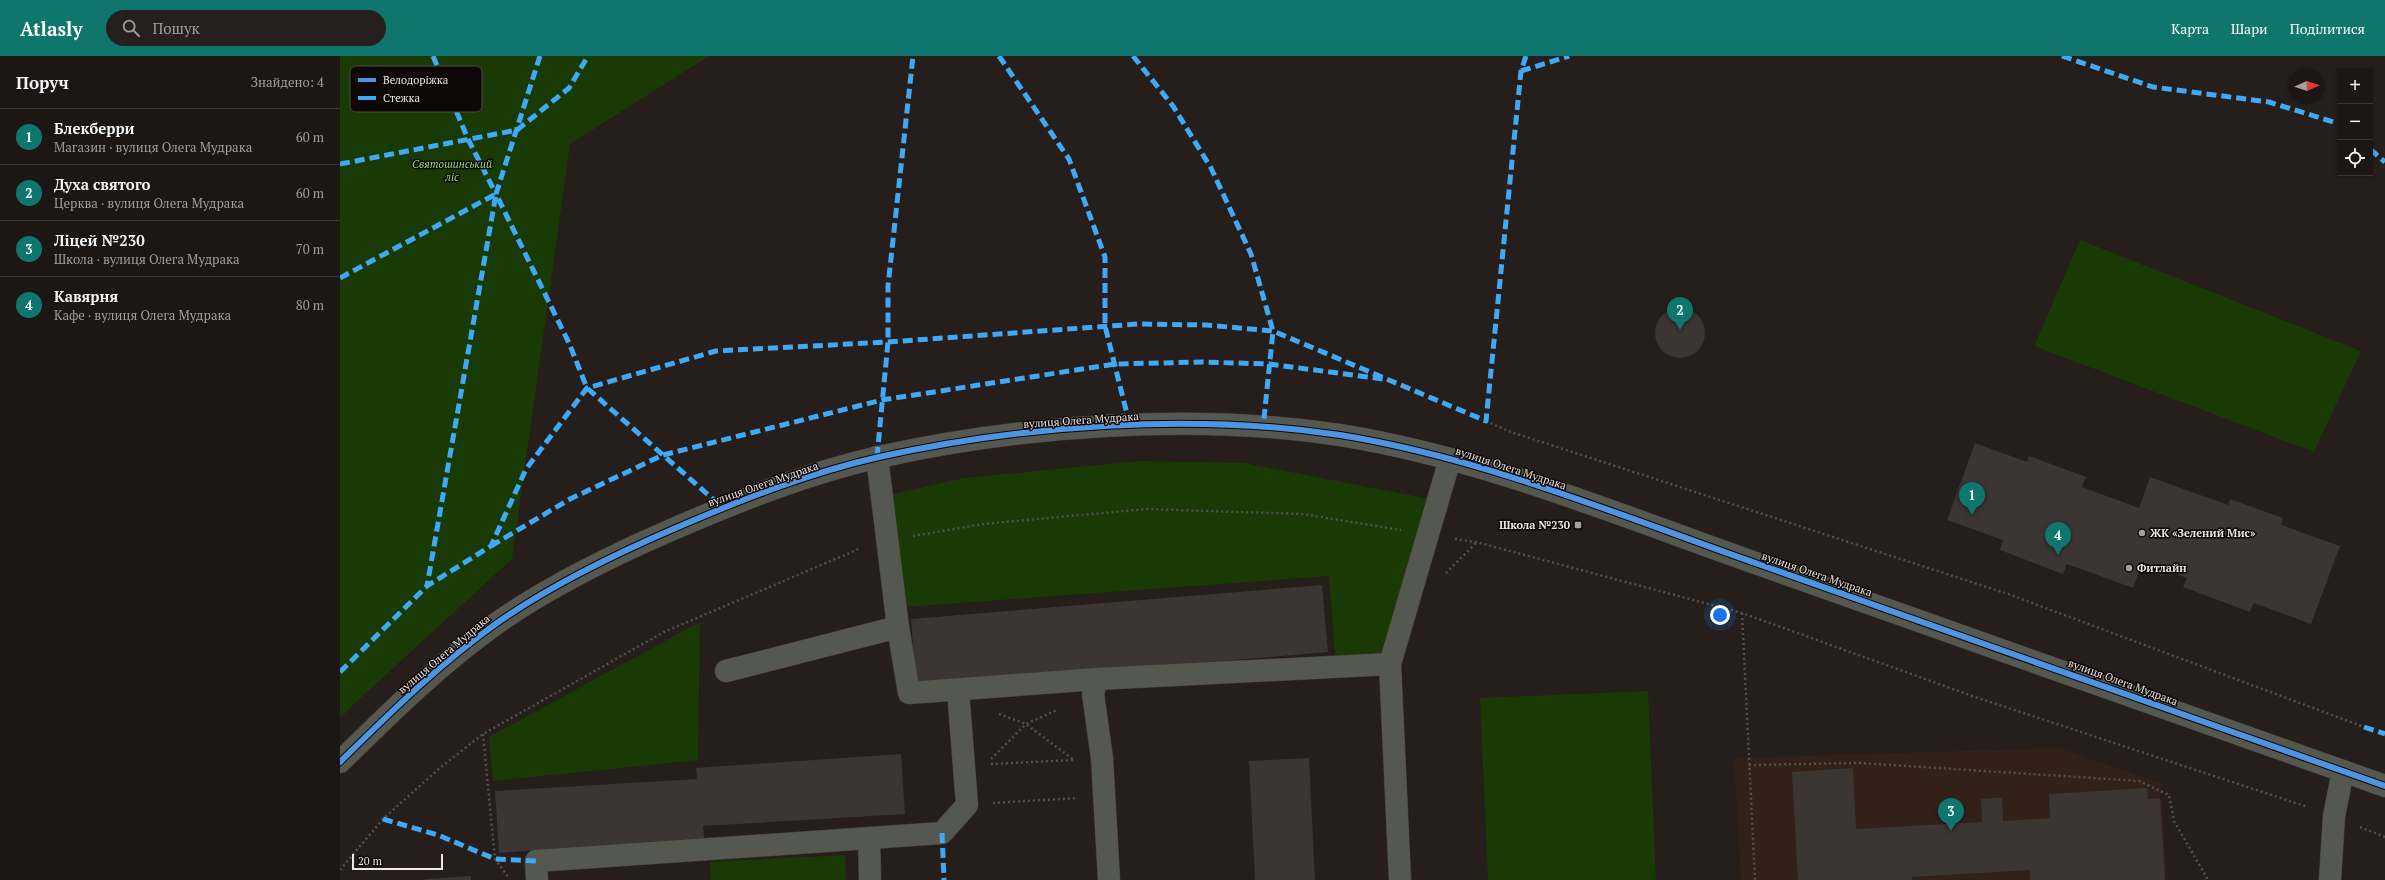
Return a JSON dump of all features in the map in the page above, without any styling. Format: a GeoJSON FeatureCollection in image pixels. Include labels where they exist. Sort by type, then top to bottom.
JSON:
{"type":"FeatureCollection","features":[{"type":"Feature","properties":{"kind":"street","name":"вулиця Олега Мудрака"},"geometry":{"type":"LineString","coordinates":[[340,762],[419,685],[498,622],[598,561],[722,507],[792,482],[877,457],[1012,434],[1130,426],[1203,425],[1263,428],[1340,435],[1450,459],[1585,503],[2385,786]]}},
{"type":"Feature","properties":{"kind":"street"},"geometry":{"type":"LineString","coordinates":[[877,457],[898,627],[909,693],[958,695],[1390,664]]}},
{"type":"Feature","properties":{"kind":"street"},"geometry":{"type":"LineString","coordinates":[[1400,880],[1390,664],[1450,459]]}},
{"type":"Feature","properties":{"kind":"street"},"geometry":{"type":"LineString","coordinates":[[726,672],[898,627]]}},
{"type":"Feature","properties":{"kind":"street"},"geometry":{"type":"LineString","coordinates":[[1095,686],[1102,758],[1109,880]]}},
{"type":"Feature","properties":{"kind":"street"},"geometry":{"type":"LineString","coordinates":[[537,880],[536,861],[942,833],[967,805],[958,695]]}},
{"type":"Feature","properties":{"kind":"street"},"geometry":{"type":"LineString","coordinates":[[2330,880],[2334,816],[2344,771]]}},
{"type":"Feature","properties":{"kind":"street"},"geometry":{"type":"LineString","coordinates":[[869,838],[870,880]]}},
{"type":"Feature","properties":{"kind":"path"},"geometry":{"type":"LineString","coordinates":[[1486,421],[1519,435],[2008,594],[2364,727]]}},
{"type":"Feature","properties":{"kind":"path"},"geometry":{"type":"LineString","coordinates":[[1476,542],[1742,613],[1974,697],[2334,816],[2385,837]]}},
{"type":"Feature","properties":{"kind":"path"},"geometry":{"type":"LineString","coordinates":[[1742,613],[1755,880]]}},
{"type":"Feature","properties":{"kind":"path"},"geometry":{"type":"LineString","coordinates":[[1095,686],[1026,724],[985,765],[1102,758]]}},
{"type":"Feature","properties":{"kind":"path"},"geometry":{"type":"LineString","coordinates":[[958,695],[1026,724],[1074,760]]}},
{"type":"Feature","properties":{"kind":"path"},"geometry":{"type":"LineString","coordinates":[[483,734],[495,859],[511,880]]}},
{"type":"Feature","properties":{"kind":"path"},"geometry":{"type":"LineString","coordinates":[[1749,766],[1860,763],[2139,781],[2169,795],[2174,821],[2208,880]]}},
{"type":"Feature","properties":{"kind":"path"},"geometry":{"type":"LineString","coordinates":[[967,805],[1104,796]]}},
{"type":"Feature","properties":{"kind":"shaded area"},"geometry":{"type":"Polygon","coordinates":[[[2059,748],[2161,783],[2167,880],[1741,880],[1734,758],[2059,748]]]}},
{"type":"Feature","properties":{"kind":"green space","name":"Святошинський ліс"},"geometry":{"type":"Polygon","coordinates":[[[340,56],[709,56],[570,144],[512,559],[353,705],[340,719],[340,56]]]}},
{"type":"Feature","properties":{"kind":"green space"},"geometry":{"type":"Polygon","coordinates":[[[2080,240],[2361,351],[2314,452],[2034,346],[2080,240]]]}},
{"type":"Feature","properties":{"kind":"green space"},"geometry":{"type":"Polygon","coordinates":[[[1140,461],[1244,463],[1430,499],[1383,658],[1335,655],[1329,576],[903,607],[889,495],[964,478],[1140,461]]]}},
{"type":"Feature","properties":{"kind":"green space"},"geometry":{"type":"Polygon","coordinates":[[[700,622],[698,760],[493,781],[489,737],[700,622]]]}},
{"type":"Feature","properties":{"kind":"green space"},"geometry":{"type":"Polygon","coordinates":[[[1648,691],[1656,880],[1488,880],[1480,698],[1648,691]]]}},
{"type":"Feature","properties":{"kind":"green space"},"geometry":{"type":"Polygon","coordinates":[[[845,855],[846,880],[711,880],[710,862],[845,855]]]}},
{"type":"Feature","properties":{"kind":"building"},"geometry":{"type":"Polygon","coordinates":[[[1675,308],[1685,308],[1698,315],[1705,328],[1705,338],[1698,351],[1685,358],[1675,358],[1666,354],[1659,347],[1655,338],[1655,328],[1659,319],[1666,312],[1675,308]]]}},
{"type":"Feature","properties":{"kind":"building","name":"ЖК «Зелений Мис»"},"geometry":{"type":"Polygon","coordinates":[[[1975,443],[2027,462],[2029,456],[2086,477],[2082,487],[2139,508],[2150,477],[2228,505],[2230,499],[2283,518],[2281,525],[2340,546],[2311,624],[2254,603],[2250,612],[2183,587],[2187,578],[2143,562],[2133,588],[2067,564],[2063,574],[2000,550],[2003,540],[1947,520],[1975,443]]]}},
{"type":"Feature","properties":{"kind":"building"},"geometry":{"type":"Polygon","coordinates":[[[1322,585],[1328,652],[916,687],[911,619],[1322,585]]]}},
{"type":"Feature","properties":{"kind":"building"},"geometry":{"type":"Polygon","coordinates":[[[901,754],[905,814],[703,826],[704,838],[499,853],[495,791],[697,779],[696,768],[901,754]]]}},
{"type":"Feature","properties":{"kind":"building"},"geometry":{"type":"Polygon","coordinates":[[[1309,758],[1315,880],[1255,880],[1249,761],[1309,758]]]}},
{"type":"Feature","properties":{"kind":"building"},"geometry":{"type":"Polygon","coordinates":[[[1853,768],[1856,829],[1982,822],[1981,799],[1992,798],[2002,798],[2003,821],[2050,818],[2049,794],[2147,788],[2148,799],[2160,798],[2165,880],[2030,880],[2030,870],[1912,877],[1912,880],[1798,880],[1792,772],[1853,768]]]}},
{"type":"Feature","properties":{"kind":"building"},"geometry":{"type":"Polygon","coordinates":[[[471,876],[471,880],[425,880],[425,879],[471,876]]]}},
{"type":"Feature","properties":{"kind":"marked path"},"geometry":{"type":"LineString","coordinates":[[433,56],[437,66]]}},
{"type":"Feature","properties":{"kind":"marked path"},"geometry":{"type":"LineString","coordinates":[[540,56],[496,194],[569,343],[587,388],[722,507]]}},
{"type":"Feature","properties":{"kind":"marked path"},"geometry":{"type":"LineString","coordinates":[[340,164],[517,130],[569,88],[588,56]]}},
{"type":"Feature","properties":{"kind":"marked path"},"geometry":{"type":"LineString","coordinates":[[877,457],[888,342],[888,286],[913,56]]}},
{"type":"Feature","properties":{"kind":"marked path"},"geometry":{"type":"LineString","coordinates":[[999,56],[1069,159],[1105,257],[1105,326],[1130,426]]}},
{"type":"Feature","properties":{"kind":"marked path"},"geometry":{"type":"LineString","coordinates":[[1133,56],[1173,106],[1211,168],[1251,254],[1273,331],[1263,428]]}},
{"type":"Feature","properties":{"kind":"marked path"},"geometry":{"type":"LineString","coordinates":[[340,672],[427,586],[491,546],[526,469],[587,388],[716,351],[888,342],[1138,324],[1206,325],[1273,331],[1486,421],[1521,71],[1526,56]]}},
{"type":"Feature","properties":{"kind":"marked path"},"geometry":{"type":"LineString","coordinates":[[1521,71],[1569,56]]}},
{"type":"Feature","properties":{"kind":"marked path"},"geometry":{"type":"LineString","coordinates":[[2062,56],[2153,87],[2269,102],[2337,123]]}},
{"type":"Feature","properties":{"kind":"marked path"},"geometry":{"type":"LineString","coordinates":[[457,112],[468,139],[496,194]]}},
{"type":"Feature","properties":{"kind":"marked path"},"geometry":{"type":"LineString","coordinates":[[2373,152],[2385,162]]}},
{"type":"Feature","properties":{"kind":"marked path"},"geometry":{"type":"LineString","coordinates":[[340,278],[496,194],[427,586]]}},
{"type":"Feature","properties":{"kind":"marked path"},"geometry":{"type":"LineString","coordinates":[[491,546],[570,499],[663,455],[882,400],[1115,364],[1203,362],[1269,364],[1383,379]]}},
{"type":"Feature","properties":{"kind":"marked path"},"geometry":{"type":"LineString","coordinates":[[2364,727],[2385,734]]}},
{"type":"Feature","properties":{"kind":"marked path"},"geometry":{"type":"LineString","coordinates":[[383,819],[438,835],[495,859],[536,861]]}},
{"type":"Feature","properties":{"kind":"marked path"},"geometry":{"type":"LineString","coordinates":[[942,833],[944,880]]}},
{"type":"Feature","properties":{"kind":"cycle path"},"geometry":{"type":"LineString","coordinates":[[340,762],[396,707],[435,672],[497,623],[518,609],[560,584],[604,561],[722,509],[800,479],[826,471],[879,457],[934,446],[1050,430],[1168,424],[1284,428],[1340,435],[1394,445],[1447,458],[1606,509],[2385,786]]}},
{"type":"Feature","properties":{"kind":"place","name":"Духа святого"},"geometry":{"type":"Point","coordinates":[1680,330]}},
{"type":"Feature","properties":{"kind":"place","name":"Блекберри"},"geometry":{"type":"Point","coordinates":[1972,515]}},
{"type":"Feature","properties":{"kind":"place","name":"Школа №230"},"geometry":{"type":"Point","coordinates":[1578,525]}},
{"type":"Feature","properties":{"kind":"place","name":"ЖК «Зелений Мис»"},"geometry":{"type":"Point","coordinates":[2142,533]}},
{"type":"Feature","properties":{"kind":"place","name":"Кавярня"},"geometry":{"type":"Point","coordinates":[2058,555]}},
{"type":"Feature","properties":{"kind":"place","name":"Фитлайн"},"geometry":{"type":"Point","coordinates":[2129,568]}},
{"type":"Feature","properties":{"kind":"place","name":"Ліцей №230"},"geometry":{"type":"Point","coordinates":[1951,831]}}]}
